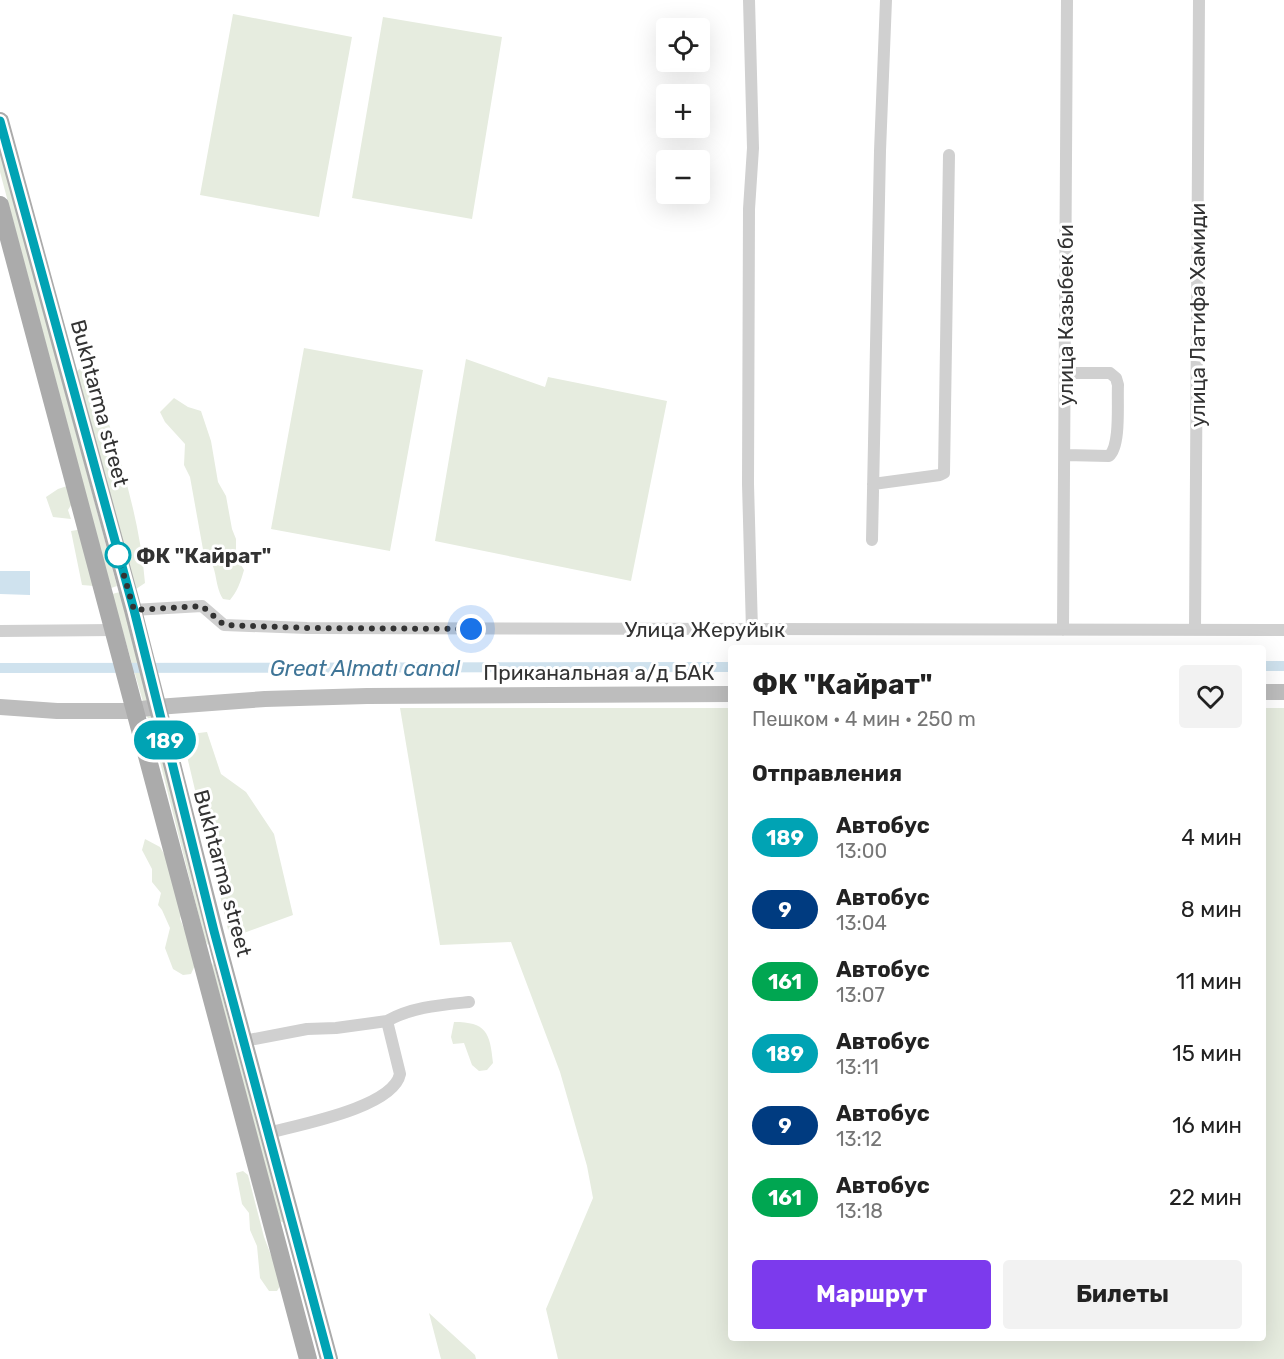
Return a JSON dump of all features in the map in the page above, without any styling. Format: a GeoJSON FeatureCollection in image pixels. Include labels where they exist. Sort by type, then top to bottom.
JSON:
{"type":"FeatureCollection","features":[{"type":"Feature","properties":{"kind":"main road","name":"Bukhtarma street"},"geometry":{"type":"LineString","coordinates":[[0,121],[134,610],[220,953],[329,1359]]}},
{"type":"Feature","properties":{"kind":"main road","name":"Bukhtarma street"},"geometry":{"type":"LineString","coordinates":[[0,205],[308,1359]]}},
{"type":"Feature","properties":{"kind":"main road"},"geometry":{"type":"LineString","coordinates":[[201,958],[220,953]]}},
{"type":"Feature","properties":{"kind":"main road"},"geometry":{"type":"LineString","coordinates":[[274,1232],[294,1228]]}},
{"type":"Feature","properties":{"kind":"street"},"geometry":{"type":"LineString","coordinates":[[749,0],[753,148],[749,209],[748,473],[752,630]]}},
{"type":"Feature","properties":{"kind":"street"},"geometry":{"type":"LineString","coordinates":[[872,540],[880,151],[886,0]]}},
{"type":"Feature","properties":{"kind":"street","name":"улица Казыбек би"},"geometry":{"type":"LineString","coordinates":[[1063,630],[1067,0]]}},
{"type":"Feature","properties":{"kind":"street","name":"улица Латифа Хамиди"},"geometry":{"type":"LineString","coordinates":[[1195,630],[1199,0]]}},
{"type":"Feature","properties":{"kind":"street"},"geometry":{"type":"LineString","coordinates":[[873,484],[944,473],[949,155]]}},
{"type":"Feature","properties":{"kind":"street"},"geometry":{"type":"LineString","coordinates":[[1065,373],[1110,373],[1116,378],[1118,385],[1114,452],[1109,456],[1065,455]]}},
{"type":"Feature","properties":{"kind":"street","name":"Улица Жеруйык"},"geometry":{"type":"LineString","coordinates":[[134,610],[202,606],[224,625],[307,628],[1284,630]]}},
{"type":"Feature","properties":{"kind":"street"},"geometry":{"type":"LineString","coordinates":[[0,631],[116,636]]}},
{"type":"Feature","properties":{"kind":"street"},"geometry":{"type":"LineString","coordinates":[[1266,692],[1284,692]]}},
{"type":"Feature","properties":{"kind":"street","name":"Приканальная а/д БАК"},"geometry":{"type":"LineString","coordinates":[[0,707],[57,711],[134,710],[155,701],[367,696],[728,694]]}},
{"type":"Feature","properties":{"kind":"street"},"geometry":{"type":"LineString","coordinates":[[244,1041],[307,1029],[336,1028],[387,1021],[403,1012],[437,1005],[469,1002]]}},
{"type":"Feature","properties":{"kind":"street"},"geometry":{"type":"LineString","coordinates":[[268,1133],[339,1116],[369,1103],[392,1087],[400,1074],[387,1021]]}},
{"type":"Feature","properties":{"kind":"shaded area"},"geometry":{"type":"Polygon","coordinates":[[[233,14],[352,37],[319,217],[200,195],[233,14]]]}},
{"type":"Feature","properties":{"kind":"shaded area"},"geometry":{"type":"Polygon","coordinates":[[[383,17],[502,37],[472,219],[352,198],[383,17]]]}},
{"type":"Feature","properties":{"kind":"shaded area"},"geometry":{"type":"Polygon","coordinates":[[[0,150],[117,586],[111,588],[0,172],[0,150]]]}},
{"type":"Feature","properties":{"kind":"shaded area"},"geometry":{"type":"Polygon","coordinates":[[[304,348],[423,370],[390,551],[271,529],[304,348]]]}},
{"type":"Feature","properties":{"kind":"shaded area"},"geometry":{"type":"Polygon","coordinates":[[[466,359],[545,387],[548,377],[667,401],[631,581],[435,541],[466,359]]]}},
{"type":"Feature","properties":{"kind":"shaded area"},"geometry":{"type":"Polygon","coordinates":[[[90,363],[124,472],[137,527],[145,583],[136,589],[73,380],[78,370],[90,363]]]}},
{"type":"Feature","properties":{"kind":"shaded area"},"geometry":{"type":"Polygon","coordinates":[[[174,398],[188,407],[201,411],[211,441],[218,482],[226,496],[236,539],[236,556],[244,570],[230,600],[223,599],[212,564],[204,555],[190,477],[184,465],[185,444],[165,422],[160,412],[174,398]]]}},
{"type":"Feature","properties":{"kind":"shaded area"},"geometry":{"type":"Polygon","coordinates":[[[70,485],[73,502],[68,510],[71,519],[53,517],[46,497],[70,485]]]}},
{"type":"Feature","properties":{"kind":"shaded area"},"geometry":{"type":"Polygon","coordinates":[[[83,529],[94,586],[82,585],[71,531],[83,529]]]}},
{"type":"Feature","properties":{"kind":"shaded area"},"geometry":{"type":"Polygon","coordinates":[[[120,592],[208,945],[158,754],[112,594],[120,592]]]}},
{"type":"Feature","properties":{"kind":"shaded area"},"geometry":{"type":"Polygon","coordinates":[[[400,708],[728,708],[728,1341],[1266,1341],[1266,708],[1284,708],[1284,1359],[558,1359],[546,1309],[593,1198],[587,1166],[560,1072],[511,942],[440,945],[400,708]]]}},
{"type":"Feature","properties":{"kind":"shaded area"},"geometry":{"type":"Polygon","coordinates":[[[207,732],[221,774],[246,792],[274,834],[293,915],[230,938],[182,735],[207,732]]]}},
{"type":"Feature","properties":{"kind":"shaded area"},"geometry":{"type":"Polygon","coordinates":[[[145,839],[160,847],[170,864],[182,910],[180,919],[195,965],[191,974],[183,975],[173,969],[165,948],[170,928],[158,905],[161,893],[152,882],[152,869],[142,850],[145,839]]]}},
{"type":"Feature","properties":{"kind":"shaded area"},"geometry":{"type":"Polygon","coordinates":[[[213,962],[284,1223],[280,1221],[212,966],[213,962]]]}},
{"type":"Feature","properties":{"kind":"shaded area"},"geometry":{"type":"Polygon","coordinates":[[[454,1022],[473,1024],[480,1027],[488,1036],[493,1063],[487,1070],[479,1071],[472,1065],[464,1043],[453,1044],[451,1037],[454,1022]]]}},
{"type":"Feature","properties":{"kind":"shaded area"},"geometry":{"type":"Polygon","coordinates":[[[243,1171],[248,1175],[264,1237],[274,1263],[280,1286],[277,1291],[269,1291],[260,1278],[257,1246],[250,1230],[249,1213],[242,1204],[236,1173],[243,1171]]]}},
{"type":"Feature","properties":{"kind":"shaded area"},"geometry":{"type":"Polygon","coordinates":[[[429,1313],[475,1355],[476,1359],[441,1359],[429,1313]]]}},
{"type":"Feature","properties":{"kind":"water"},"geometry":{"type":"Polygon","coordinates":[[[0,571],[30,571],[30,595],[0,594],[0,571]]]}},
{"type":"Feature","properties":{"kind":"waterway","name":"Great Almatı canal"},"geometry":{"type":"LineString","coordinates":[[1266,666],[1284,666]]}},
{"type":"Feature","properties":{"kind":"waterway","name":"Great Almatı canal"},"geometry":{"type":"LineString","coordinates":[[0,668],[728,667]]}},
{"type":"Feature","properties":{"kind":"bus line","name":"189"},"geometry":{"type":"LineString","coordinates":[[0,121],[134,610],[214,931],[329,1359]]}},
{"type":"Feature","properties":{"kind":"place","name":"ФК \"Кайрат\""},"geometry":{"type":"Point","coordinates":[118,555]}},
{"type":"Feature","properties":{"kind":"route"},"geometry":{"type":"LineString","coordinates":[[118,555],[134,610],[202,606],[224,625],[471,629]]}}]}
